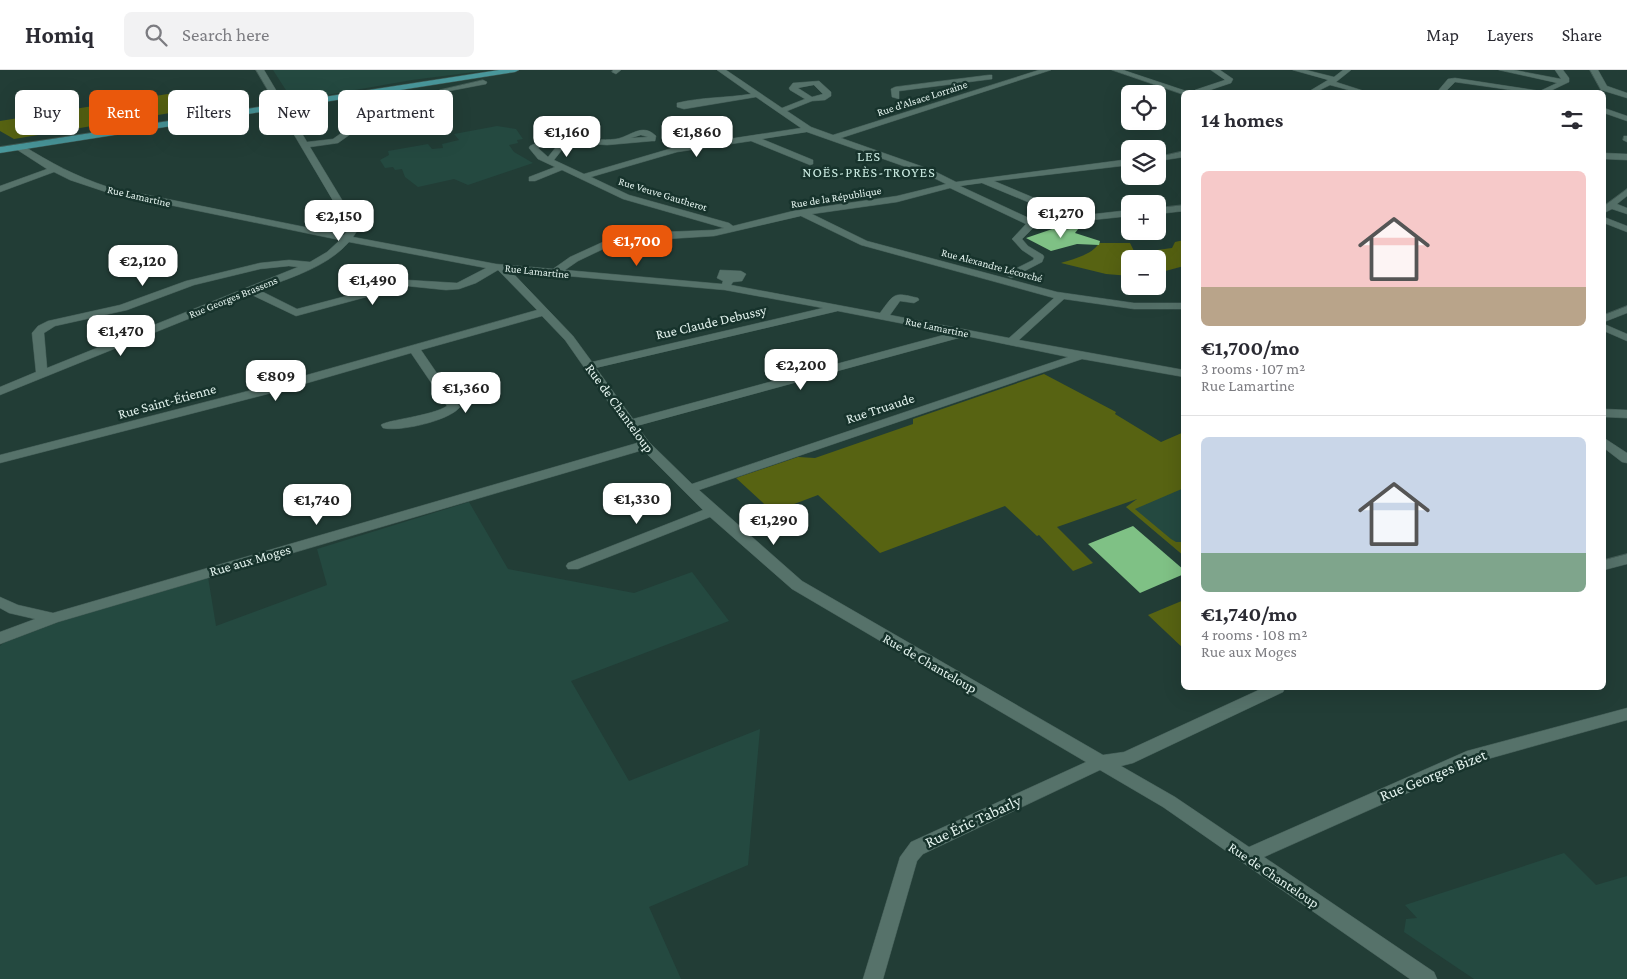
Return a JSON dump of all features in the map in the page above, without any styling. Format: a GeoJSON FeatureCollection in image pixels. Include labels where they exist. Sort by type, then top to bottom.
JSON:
{"type":"FeatureCollection","features":[{"type":"Feature","properties":{"kind":"main road"},"geometry":{"type":"LineString","coordinates":[[328,100],[458,82],[514,70]]}},
{"type":"Feature","properties":{"kind":"main road"},"geometry":{"type":"LineString","coordinates":[[0,150],[259,110]]}},
{"type":"Feature","properties":{"kind":"street"},"geometry":{"type":"LineString","coordinates":[[260,70],[272,90]]}},
{"type":"Feature","properties":{"kind":"street"},"geometry":{"type":"LineString","coordinates":[[721,70],[808,129],[929,172],[952,185],[1037,225]]}},
{"type":"Feature","properties":{"kind":"street","name":"Rue d'Alsace Lorraine"},"geometry":{"type":"LineString","coordinates":[[832,138],[1047,70]]}},
{"type":"Feature","properties":{"kind":"street"},"geometry":{"type":"LineString","coordinates":[[1116,70],[1181,91]]}},
{"type":"Feature","properties":{"kind":"street"},"geometry":{"type":"LineString","coordinates":[[1203,90],[1229,80],[1215,70]]}},
{"type":"Feature","properties":{"kind":"street"},"geometry":{"type":"LineString","coordinates":[[1297,70],[1357,90]]}},
{"type":"Feature","properties":{"kind":"street"},"geometry":{"type":"LineString","coordinates":[[1315,90],[1333,82],[1347,70]]}},
{"type":"Feature","properties":{"kind":"street"},"geometry":{"type":"LineString","coordinates":[[1503,70],[1565,82]]}},
{"type":"Feature","properties":{"kind":"street"},"geometry":{"type":"LineString","coordinates":[[1559,70],[1565,78],[1565,82]]}},
{"type":"Feature","properties":{"kind":"street"},"geometry":{"type":"LineString","coordinates":[[1594,70],[1604,88],[1627,96]]}},
{"type":"Feature","properties":{"kind":"street"},"geometry":{"type":"LineString","coordinates":[[974,71],[1005,83]]}},
{"type":"Feature","properties":{"kind":"street"},"geometry":{"type":"LineString","coordinates":[[896,97],[895,89],[965,81],[989,76]]}},
{"type":"Feature","properties":{"kind":"street"},"geometry":{"type":"LineString","coordinates":[[1443,90],[1451,81],[1455,80],[1523,90]]}},
{"type":"Feature","properties":{"kind":"street"},"geometry":{"type":"LineString","coordinates":[[458,82],[474,88]]}},
{"type":"Feature","properties":{"kind":"street"},"geometry":{"type":"LineString","coordinates":[[444,90],[458,82],[483,82]]}},
{"type":"Feature","properties":{"kind":"street"},"geometry":{"type":"LineString","coordinates":[[1550,90],[1557,88],[1565,82]]}},
{"type":"Feature","properties":{"kind":"street"},"geometry":{"type":"LineString","coordinates":[[1557,88],[1562,90]]}},
{"type":"Feature","properties":{"kind":"street"},"geometry":{"type":"LineString","coordinates":[[722,101],[756,95]]}},
{"type":"Feature","properties":{"kind":"street"},"geometry":{"type":"LineString","coordinates":[[784,113],[811,99]]}},
{"type":"Feature","properties":{"kind":"street"},"geometry":{"type":"LineString","coordinates":[[1606,111],[1627,119]]}},
{"type":"Feature","properties":{"kind":"street"},"geometry":{"type":"LineString","coordinates":[[784,113],[798,130]]}},
{"type":"Feature","properties":{"kind":"street"},"geometry":{"type":"LineString","coordinates":[[576,127],[566,140],[549,161],[541,157],[533,148],[538,144],[551,140],[566,140],[621,141]]}},
{"type":"Feature","properties":{"kind":"street"},"geometry":{"type":"LineString","coordinates":[[583,177],[667,152],[808,129]]}},
{"type":"Feature","properties":{"kind":"street"},"geometry":{"type":"LineString","coordinates":[[300,135],[354,228],[348,238]]}},
{"type":"Feature","properties":{"kind":"street"},"geometry":{"type":"LineString","coordinates":[[306,145],[335,141],[344,135]]}},
{"type":"Feature","properties":{"kind":"street"},"geometry":{"type":"LineString","coordinates":[[750,137],[810,162]]}},
{"type":"Feature","properties":{"kind":"street","name":"Rue Lamartine"},"geometry":{"type":"LineString","coordinates":[[19,147],[54,169],[73,178],[106,189],[499,268],[727,283],[965,333],[1181,373]]}},
{"type":"Feature","properties":{"kind":"street"},"geometry":{"type":"LineString","coordinates":[[1166,157],[1181,155]]}},
{"type":"Feature","properties":{"kind":"street"},"geometry":{"type":"LineString","coordinates":[[1606,156],[1624,155]]}},
{"type":"Feature","properties":{"kind":"street","name":"Rue Veuve Gautherot"},"geometry":{"type":"LineString","coordinates":[[549,161],[626,197],[726,225],[731,229]]}},
{"type":"Feature","properties":{"kind":"street","name":"Rue de la République"},"geometry":{"type":"LineString","coordinates":[[554,273],[574,260],[616,239],[639,236],[701,234],[803,213],[897,199],[952,185],[1121,163]]}},
{"type":"Feature","properties":{"kind":"street"},"geometry":{"type":"LineString","coordinates":[[532,179],[563,168]]}},
{"type":"Feature","properties":{"kind":"street"},"geometry":{"type":"LineString","coordinates":[[0,189],[54,169]]}},
{"type":"Feature","properties":{"kind":"street"},"geometry":{"type":"LineString","coordinates":[[983,180],[1077,219]]}},
{"type":"Feature","properties":{"kind":"street"},"geometry":{"type":"LineString","coordinates":[[1607,207],[1627,192]]}},
{"type":"Feature","properties":{"kind":"street"},"geometry":{"type":"LineString","coordinates":[[1607,207],[1627,211]]}},
{"type":"Feature","properties":{"kind":"street"},"geometry":{"type":"LineString","coordinates":[[1166,210],[1181,208]]}},
{"type":"Feature","properties":{"kind":"street","name":"Rue Alexandre Lécorché"},"geometry":{"type":"LineString","coordinates":[[803,213],[864,243],[1062,296],[1134,306],[1181,306]]}},
{"type":"Feature","properties":{"kind":"street"},"geometry":{"type":"LineString","coordinates":[[1011,275],[1037,262],[1039,257],[1020,243],[1017,239],[1020,234],[1037,225],[1121,214]]}},
{"type":"Feature","properties":{"kind":"street"},"geometry":{"type":"LineString","coordinates":[[315,232],[336,230],[350,220]]}},
{"type":"Feature","properties":{"kind":"street"},"geometry":{"type":"LineString","coordinates":[[1606,221],[1627,229]]}},
{"type":"Feature","properties":{"kind":"street","name":"Rue Georges Brassens"},"geometry":{"type":"LineString","coordinates":[[0,391],[312,265],[326,258],[348,238]]}},
{"type":"Feature","properties":{"kind":"street"},"geometry":{"type":"LineString","coordinates":[[42,375],[38,333],[42,328],[52,323],[123,308],[190,283],[260,266],[289,263],[312,265]]}},
{"type":"Feature","properties":{"kind":"street"},"geometry":{"type":"LineString","coordinates":[[251,290],[296,313],[407,283],[416,282],[448,288],[468,282],[499,268]]}},
{"type":"Feature","properties":{"kind":"street","name":"Rue de Chanteloup"},"geometry":{"type":"LineString","coordinates":[[499,268],[569,338],[645,445],[689,490],[797,585],[1169,802],[1427,979]]}},
{"type":"Feature","properties":{"kind":"street"},"geometry":{"type":"LineString","coordinates":[[1011,342],[1062,296]]}},
{"type":"Feature","properties":{"kind":"street"},"geometry":{"type":"LineString","coordinates":[[883,316],[897,297],[914,300]]}},
{"type":"Feature","properties":{"kind":"street","name":"Rue Claude Debussy"},"geometry":{"type":"LineString","coordinates":[[589,366],[840,307]]}},
{"type":"Feature","properties":{"kind":"street"},"geometry":{"type":"LineString","coordinates":[[1606,318],[1627,309]]}},
{"type":"Feature","properties":{"kind":"street","name":"Rue Saint-Étienne"},"geometry":{"type":"LineString","coordinates":[[0,460],[279,387],[543,312]]}},
{"type":"Feature","properties":{"kind":"street"},"geometry":{"type":"LineString","coordinates":[[1606,328],[1627,338]]}},
{"type":"Feature","properties":{"kind":"street"},"geometry":{"type":"LineString","coordinates":[[629,424],[965,333]]}},
{"type":"Feature","properties":{"kind":"street"},"geometry":{"type":"LineString","coordinates":[[387,425],[396,426],[434,416],[451,410],[454,407],[414,349]]}},
{"type":"Feature","properties":{"kind":"street","name":"Rue Truaude"},"geometry":{"type":"LineString","coordinates":[[689,490],[1082,356]]}},
{"type":"Feature","properties":{"kind":"street"},"geometry":{"type":"LineString","coordinates":[[1606,413],[1627,414]]}},
{"type":"Feature","properties":{"kind":"street"},"geometry":{"type":"LineString","coordinates":[[1606,443],[1627,459]]}},
{"type":"Feature","properties":{"kind":"street","name":"Rue aux Moges"},"geometry":{"type":"LineString","coordinates":[[0,638],[53,618],[645,445]]}},
{"type":"Feature","properties":{"kind":"street"},"geometry":{"type":"LineString","coordinates":[[573,566],[712,511]]}},
{"type":"Feature","properties":{"kind":"street"},"geometry":{"type":"LineString","coordinates":[[1606,564],[1627,559]]}},
{"type":"Feature","properties":{"kind":"street"},"geometry":{"type":"LineString","coordinates":[[0,602],[14,609],[53,618]]}},
{"type":"Feature","properties":{"kind":"street","name":"Rue Éric Tabarly"},"geometry":{"type":"LineString","coordinates":[[873,979],[909,857],[918,848],[1102,762],[1126,758],[1273,690]]}},
{"type":"Feature","properties":{"kind":"street","name":"Rue Georges Bizet"},"geometry":{"type":"LineString","coordinates":[[1248,858],[1260,850],[1473,756],[1627,714]]}},
{"type":"Feature","properties":{"kind":"shaded area"},"geometry":{"type":"Polygon","coordinates":[[[273,70],[490,70],[412,80],[355,90],[338,90],[338,93],[328,95],[328,90],[286,90],[273,70]]]}},
{"type":"Feature","properties":{"kind":"shaded area"},"geometry":{"type":"Polygon","coordinates":[[[497,126],[516,129],[523,139],[517,140],[518,143],[509,145],[514,152],[533,163],[468,185],[454,179],[418,187],[405,177],[402,169],[385,168],[380,160],[389,155],[388,151],[428,144],[432,149],[443,148],[442,144],[459,140],[454,134],[497,126]]]}},
{"type":"Feature","properties":{"kind":"shaded area"},"geometry":{"type":"Polygon","coordinates":[[[1181,481],[1181,553],[1126,507],[1181,481]]]}},
{"type":"Feature","properties":{"kind":"shaded area"},"geometry":{"type":"Polygon","coordinates":[[[469,502],[508,569],[634,593],[692,572],[729,621],[571,681],[629,781],[760,729],[748,865],[649,907],[681,979],[0,979],[0,646],[3,643],[67,619],[208,577],[216,626],[327,585],[317,549],[469,502]]]}},
{"type":"Feature","properties":{"kind":"shaded area"},"geometry":{"type":"Polygon","coordinates":[[[1564,853],[1596,885],[1627,876],[1627,979],[1474,979],[1404,932],[1406,919],[1417,918],[1405,905],[1564,853]]]}},
{"type":"Feature","properties":{"kind":"green space"},"geometry":{"type":"Polygon","coordinates":[[[168,94],[168,113],[158,115],[158,96],[168,94]]]}},
{"type":"Feature","properties":{"kind":"green space"},"geometry":{"type":"Polygon","coordinates":[[[89,107],[89,126],[79,128],[79,108],[89,107]]]}},
{"type":"Feature","properties":{"kind":"green space"},"geometry":{"type":"Polygon","coordinates":[[[15,119],[15,135],[38,135],[14,139],[0,131],[0,121],[15,119]]]}},
{"type":"Feature","properties":{"kind":"green space"},"geometry":{"type":"Polygon","coordinates":[[[1181,241],[1181,267],[1166,271],[1166,250],[1157,250],[1172,248],[1175,242],[1181,241]]]}},
{"type":"Feature","properties":{"kind":"green space"},"geometry":{"type":"Polygon","coordinates":[[[1099,243],[1130,243],[1134,250],[1121,250],[1121,275],[1106,274],[1061,263],[1087,254],[1099,243]]]}},
{"type":"Feature","properties":{"kind":"green space"},"geometry":{"type":"Polygon","coordinates":[[[1044,374],[1116,412],[1115,414],[1161,442],[1181,433],[1181,489],[1135,509],[1171,539],[1181,542],[1181,553],[1126,507],[1137,499],[1057,527],[1093,563],[1073,571],[1039,535],[1037,536],[1005,506],[880,553],[818,495],[773,512],[736,478],[798,457],[815,458],[913,424],[913,419],[1044,374]]]}},
{"type":"Feature","properties":{"kind":"green space"},"geometry":{"type":"Polygon","coordinates":[[[1181,601],[1181,646],[1148,615],[1181,601]]]}},
{"type":"Feature","properties":{"kind":"building"},"geometry":{"type":"Polygon","coordinates":[[[1061,226],[1061,230],[1079,228],[1075,233],[1100,241],[1099,245],[1077,244],[1051,251],[1026,238],[1061,226]]]}},
{"type":"Feature","properties":{"kind":"building"},"geometry":{"type":"Polygon","coordinates":[[[1133,526],[1181,567],[1181,575],[1140,593],[1088,544],[1133,526]]]}},
{"type":"Feature","properties":{"kind":"district","name":"LES NOËS-PRÈS-TROYES"},"geometry":{"type":"Point","coordinates":[869,164]}}]}
